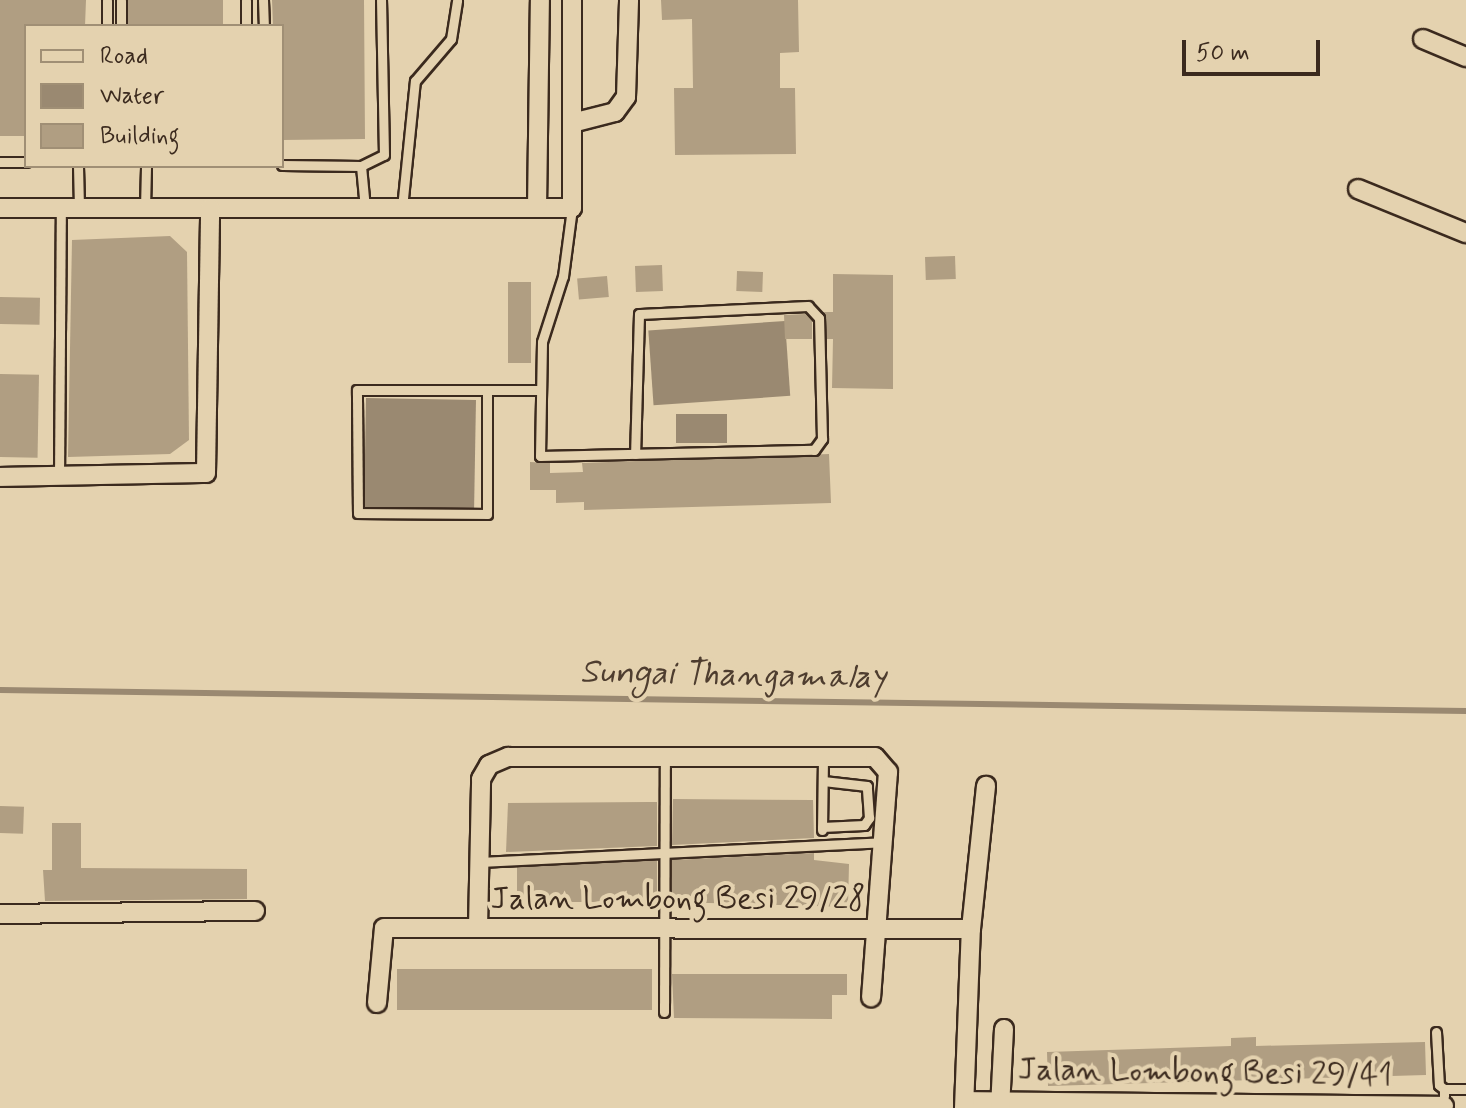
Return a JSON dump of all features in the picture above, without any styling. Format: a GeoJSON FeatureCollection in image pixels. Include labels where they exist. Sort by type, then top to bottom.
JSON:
{"type":"FeatureCollection","features":[{"type":"Feature","properties":{"kind":"street"},"geometry":{"type":"LineString","coordinates":[[537,208],[540,0]]}},
{"type":"Feature","properties":{"kind":"street"},"geometry":{"type":"LineString","coordinates":[[0,208],[572,208],[572,0]]}},
{"type":"Feature","properties":{"kind":"street"},"geometry":{"type":"LineString","coordinates":[[572,123],[615,112],[626,97],[629,0]]}},
{"type":"Feature","properties":{"kind":"street"},"geometry":{"type":"LineString","coordinates":[[1423,39],[1466,57]]}},
{"type":"Feature","properties":{"kind":"street"},"geometry":{"type":"LineString","coordinates":[[1358,189],[1466,233]]}},
{"type":"Feature","properties":{"kind":"street"},"geometry":{"type":"LineString","coordinates":[[0,477],[59,479],[206,473],[210,208]]}},
{"type":"Feature","properties":{"kind":"street"},"geometry":{"type":"LineString","coordinates":[[478,928],[481,779],[489,765],[508,757],[823,757],[884,761],[888,772],[871,997]]}},
{"type":"Feature","properties":{"kind":"street"},"geometry":{"type":"LineString","coordinates":[[964,1104],[971,929],[986,786]]}},
{"type":"Feature","properties":{"kind":"street"},"geometry":{"type":"LineString","coordinates":[[0,914],[255,911]]}},
{"type":"Feature","properties":{"kind":"street","name":"Jalan Lombong Besi 29/28"},"geometry":{"type":"LineString","coordinates":[[377,1003],[384,928],[971,929]]}},
{"type":"Feature","properties":{"kind":"street"},"geometry":{"type":"LineString","coordinates":[[1000,1104],[1004,1029]]}},
{"type":"Feature","properties":{"kind":"street","name":"Jalan Lombong Besi 29/41"},"geometry":{"type":"LineString","coordinates":[[964,1104],[1444,1101]]}},
{"type":"Feature","properties":{"kind":"lane"},"geometry":{"type":"LineString","coordinates":[[107,0],[107,24]]}},
{"type":"Feature","properties":{"kind":"lane"},"geometry":{"type":"LineString","coordinates":[[121,0],[121,24]]}},
{"type":"Feature","properties":{"kind":"lane"},"geometry":{"type":"LineString","coordinates":[[246,0],[246,24]]}},
{"type":"Feature","properties":{"kind":"lane"},"geometry":{"type":"LineString","coordinates":[[263,0],[264,24]]}},
{"type":"Feature","properties":{"kind":"lane"},"geometry":{"type":"LineString","coordinates":[[284,165],[361,166],[384,155],[381,0]]}},
{"type":"Feature","properties":{"kind":"lane"},"geometry":{"type":"LineString","coordinates":[[402,208],[415,81],[451,39],[457,0]]}},
{"type":"Feature","properties":{"kind":"lane"},"geometry":{"type":"LineString","coordinates":[[0,162],[24,162]]}},
{"type":"Feature","properties":{"kind":"lane"},"geometry":{"type":"LineString","coordinates":[[361,166],[365,208]]}},
{"type":"Feature","properties":{"kind":"lane"},"geometry":{"type":"LineString","coordinates":[[59,479],[70,208],[78,168]]}},
{"type":"Feature","properties":{"kind":"lane"},"geometry":{"type":"LineString","coordinates":[[145,208],[146,168]]}},
{"type":"Feature","properties":{"kind":"lane"},"geometry":{"type":"LineString","coordinates":[[572,208],[563,276],[542,342],[540,456],[635,454],[814,450],[820,446],[815,310],[639,314],[635,454]]}},
{"type":"Feature","properties":{"kind":"lane"},"geometry":{"type":"LineString","coordinates":[[487,390],[487,514],[358,513],[357,390],[487,390],[541,390]]}},
{"type":"Feature","properties":{"kind":"lane"},"geometry":{"type":"LineString","coordinates":[[664,1012],[665,757]]}},
{"type":"Feature","properties":{"kind":"lane"},"geometry":{"type":"LineString","coordinates":[[823,757],[823,842]]}},
{"type":"Feature","properties":{"kind":"lane"},"geometry":{"type":"LineString","coordinates":[[822,827],[864,825],[869,818],[867,786],[823,781]]}},
{"type":"Feature","properties":{"kind":"lane"},"geometry":{"type":"LineString","coordinates":[[479,862],[823,842],[883,842]]}},
{"type":"Feature","properties":{"kind":"lane"},"geometry":{"type":"LineString","coordinates":[[1436,1032],[1439,1085],[1444,1101],[1466,1089]]}},
{"type":"Feature","properties":{"kind":"water"},"geometry":{"type":"Polygon","coordinates":[[[785,321],[790,396],[654,405],[648,331],[785,321]]]}},
{"type":"Feature","properties":{"kind":"water"},"geometry":{"type":"Polygon","coordinates":[[[366,398],[476,400],[474,509],[364,507],[366,398]]]}},
{"type":"Feature","properties":{"kind":"water"},"geometry":{"type":"Polygon","coordinates":[[[676,414],[727,414],[727,443],[676,443],[676,414]]]}},
{"type":"Feature","properties":{"kind":"building"},"geometry":{"type":"Polygon","coordinates":[[[0,0],[86,0],[85,24],[24,24],[24,136],[0,136],[0,0]]]}},
{"type":"Feature","properties":{"kind":"building"},"geometry":{"type":"Polygon","coordinates":[[[128,0],[223,0],[223,24],[128,24],[128,0]]]}},
{"type":"Feature","properties":{"kind":"building"},"geometry":{"type":"Polygon","coordinates":[[[272,0],[364,0],[365,139],[284,140],[284,24],[273,24],[272,0]]]}},
{"type":"Feature","properties":{"kind":"building"},"geometry":{"type":"Polygon","coordinates":[[[661,0],[798,0],[799,52],[780,53],[780,88],[795,88],[796,154],[675,155],[674,88],[693,88],[692,19],[662,20],[661,0]]]}},
{"type":"Feature","properties":{"kind":"building"},"geometry":{"type":"Polygon","coordinates":[[[170,236],[187,252],[189,440],[170,454],[68,457],[72,240],[170,236]]]}},
{"type":"Feature","properties":{"kind":"building"},"geometry":{"type":"Polygon","coordinates":[[[955,256],[956,279],[926,280],[925,257],[955,256]]]}},
{"type":"Feature","properties":{"kind":"building"},"geometry":{"type":"Polygon","coordinates":[[[662,265],[663,291],[636,292],[635,266],[662,265]]]}},
{"type":"Feature","properties":{"kind":"building"},"geometry":{"type":"Polygon","coordinates":[[[737,271],[763,272],[762,292],[736,291],[737,271]]]}},
{"type":"Feature","properties":{"kind":"building"},"geometry":{"type":"Polygon","coordinates":[[[833,274],[893,275],[893,389],[832,388],[833,339],[827,339],[824,312],[833,312],[833,274]]]}},
{"type":"Feature","properties":{"kind":"building"},"geometry":{"type":"Polygon","coordinates":[[[607,276],[609,297],[579,300],[577,279],[607,276]]]}},
{"type":"Feature","properties":{"kind":"building"},"geometry":{"type":"Polygon","coordinates":[[[508,282],[531,282],[531,363],[508,363],[508,282]]]}},
{"type":"Feature","properties":{"kind":"building"},"geometry":{"type":"Polygon","coordinates":[[[0,297],[40,298],[40,325],[0,324],[0,297]]]}},
{"type":"Feature","properties":{"kind":"building"},"geometry":{"type":"Polygon","coordinates":[[[805,314],[812,321],[812,339],[785,339],[784,315],[805,314]]]}},
{"type":"Feature","properties":{"kind":"building"},"geometry":{"type":"Polygon","coordinates":[[[0,374],[39,375],[38,458],[0,457],[0,374]]]}},
{"type":"Feature","properties":{"kind":"building"},"geometry":{"type":"Polygon","coordinates":[[[829,454],[831,503],[584,510],[584,502],[556,503],[556,490],[530,490],[530,462],[550,463],[550,473],[583,472],[582,463],[829,454]]]}},
{"type":"Feature","properties":{"kind":"building"},"geometry":{"type":"Polygon","coordinates":[[[673,799],[813,800],[814,838],[672,845],[673,799]]]}},
{"type":"Feature","properties":{"kind":"building"},"geometry":{"type":"Polygon","coordinates":[[[657,802],[657,846],[506,852],[508,803],[657,802]]]}},
{"type":"Feature","properties":{"kind":"building"},"geometry":{"type":"Polygon","coordinates":[[[0,806],[24,807],[23,834],[0,833],[0,806]]]}},
{"type":"Feature","properties":{"kind":"building"},"geometry":{"type":"Polygon","coordinates":[[[52,823],[81,823],[81,868],[247,869],[247,899],[45,901],[43,870],[52,870],[52,823]]]}},
{"type":"Feature","properties":{"kind":"building"},"geometry":{"type":"Polygon","coordinates":[[[814,853],[814,860],[849,864],[848,907],[672,902],[672,860],[814,853]]]}},
{"type":"Feature","properties":{"kind":"building"},"geometry":{"type":"Polygon","coordinates":[[[517,861],[657,861],[657,902],[517,902],[517,861]]]}},
{"type":"Feature","properties":{"kind":"building"},"geometry":{"type":"Polygon","coordinates":[[[397,969],[652,969],[652,1010],[397,1010],[397,969]]]}},
{"type":"Feature","properties":{"kind":"building"},"geometry":{"type":"Polygon","coordinates":[[[672,974],[847,974],[847,995],[832,995],[832,1019],[674,1018],[672,974]]]}},
{"type":"Feature","properties":{"kind":"building"},"geometry":{"type":"Polygon","coordinates":[[[1256,1037],[1256,1046],[1425,1042],[1426,1075],[1048,1086],[1047,1052],[1231,1046],[1231,1038],[1256,1037]]]}},
{"type":"Feature","properties":{"kind":"waterway","name":"Sungai Thangamalay"},"geometry":{"type":"LineString","coordinates":[[0,690],[1466,711]]}}]}
